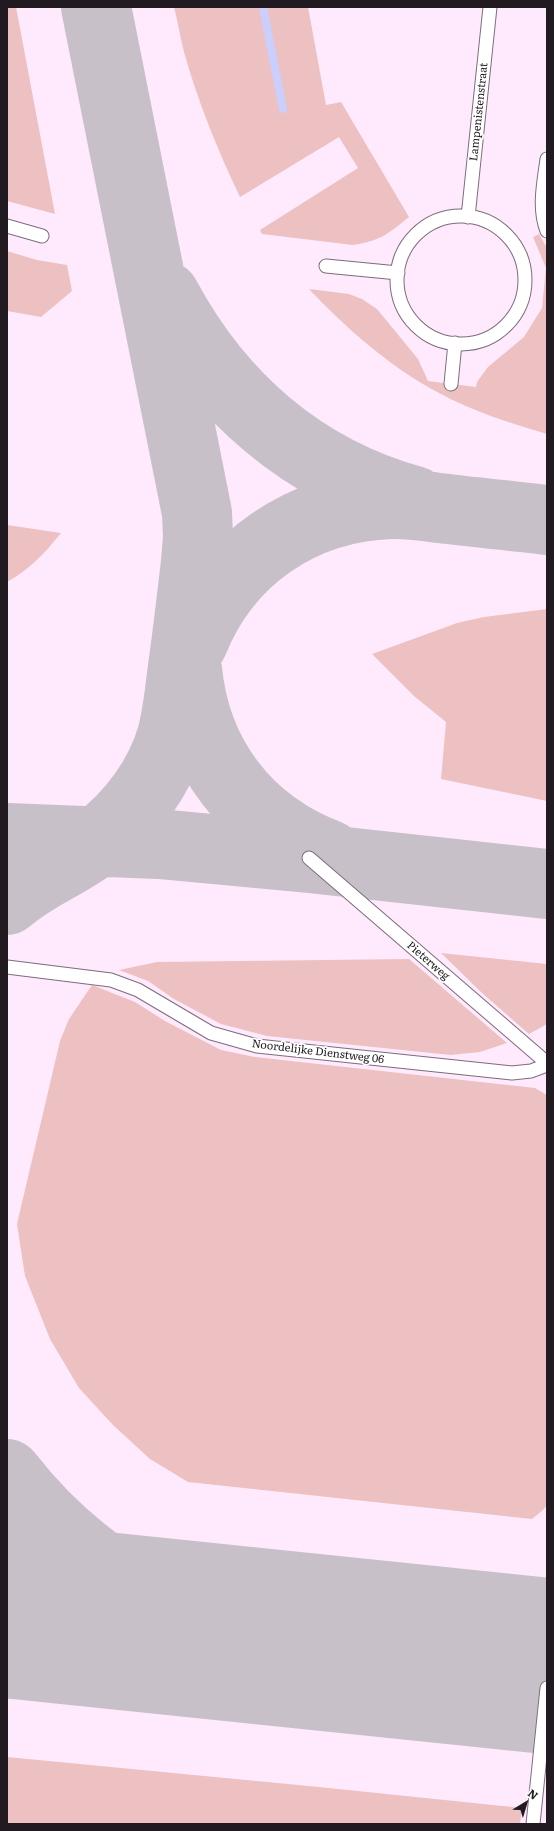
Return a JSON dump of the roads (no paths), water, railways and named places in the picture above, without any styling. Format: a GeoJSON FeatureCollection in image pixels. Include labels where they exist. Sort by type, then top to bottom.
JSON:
{"type":"FeatureCollection","features":[{"type":"Feature","properties":{"kind":"lane","name":"Lampenistenstraat"},"geometry":{"type":"LineString","coordinates":[[468,217],[490,7]]}},
{"type":"Feature","properties":{"kind":"lane"},"geometry":{"type":"LineString","coordinates":[[547,159],[543,198],[543,220],[547,231]]}},
{"type":"Feature","properties":{"kind":"lane"},"geometry":{"type":"LineString","coordinates":[[461,216],[468,217],[490,223],[503,232],[514,244],[521,257],[525,272],[525,288],[518,309],[504,328],[477,342],[446,342],[432,337],[419,328],[409,317],[402,303],[398,288],[398,273],[401,257],[408,244],[419,232],[431,223],[446,218],[461,216]]}},
{"type":"Feature","properties":{"kind":"lane"},"geometry":{"type":"LineString","coordinates":[[7,226],[42,236]]}},
{"type":"Feature","properties":{"kind":"lane"},"geometry":{"type":"LineString","coordinates":[[326,266],[398,273]]}},
{"type":"Feature","properties":{"kind":"lane"},"geometry":{"type":"LineString","coordinates":[[451,384],[455,343]]}},
{"type":"Feature","properties":{"kind":"lane","name":"Pieterweg"},"geometry":{"type":"LineString","coordinates":[[309,858],[547,1064]]}},
{"type":"Feature","properties":{"kind":"lane","name":"Noordelijke Dienstweg 06"},"geometry":{"type":"LineString","coordinates":[[7,966],[111,980],[138,990],[211,1033],[257,1046],[512,1073],[531,1071],[547,1064]]}},
{"type":"Feature","properties":{"kind":"lane"},"geometry":{"type":"LineString","coordinates":[[534,1824],[547,1688]]}},
{"type":"Feature","properties":{"kind":"waterway"},"geometry":{"type":"LineString","coordinates":[[263,7],[283,109]]}}]}
